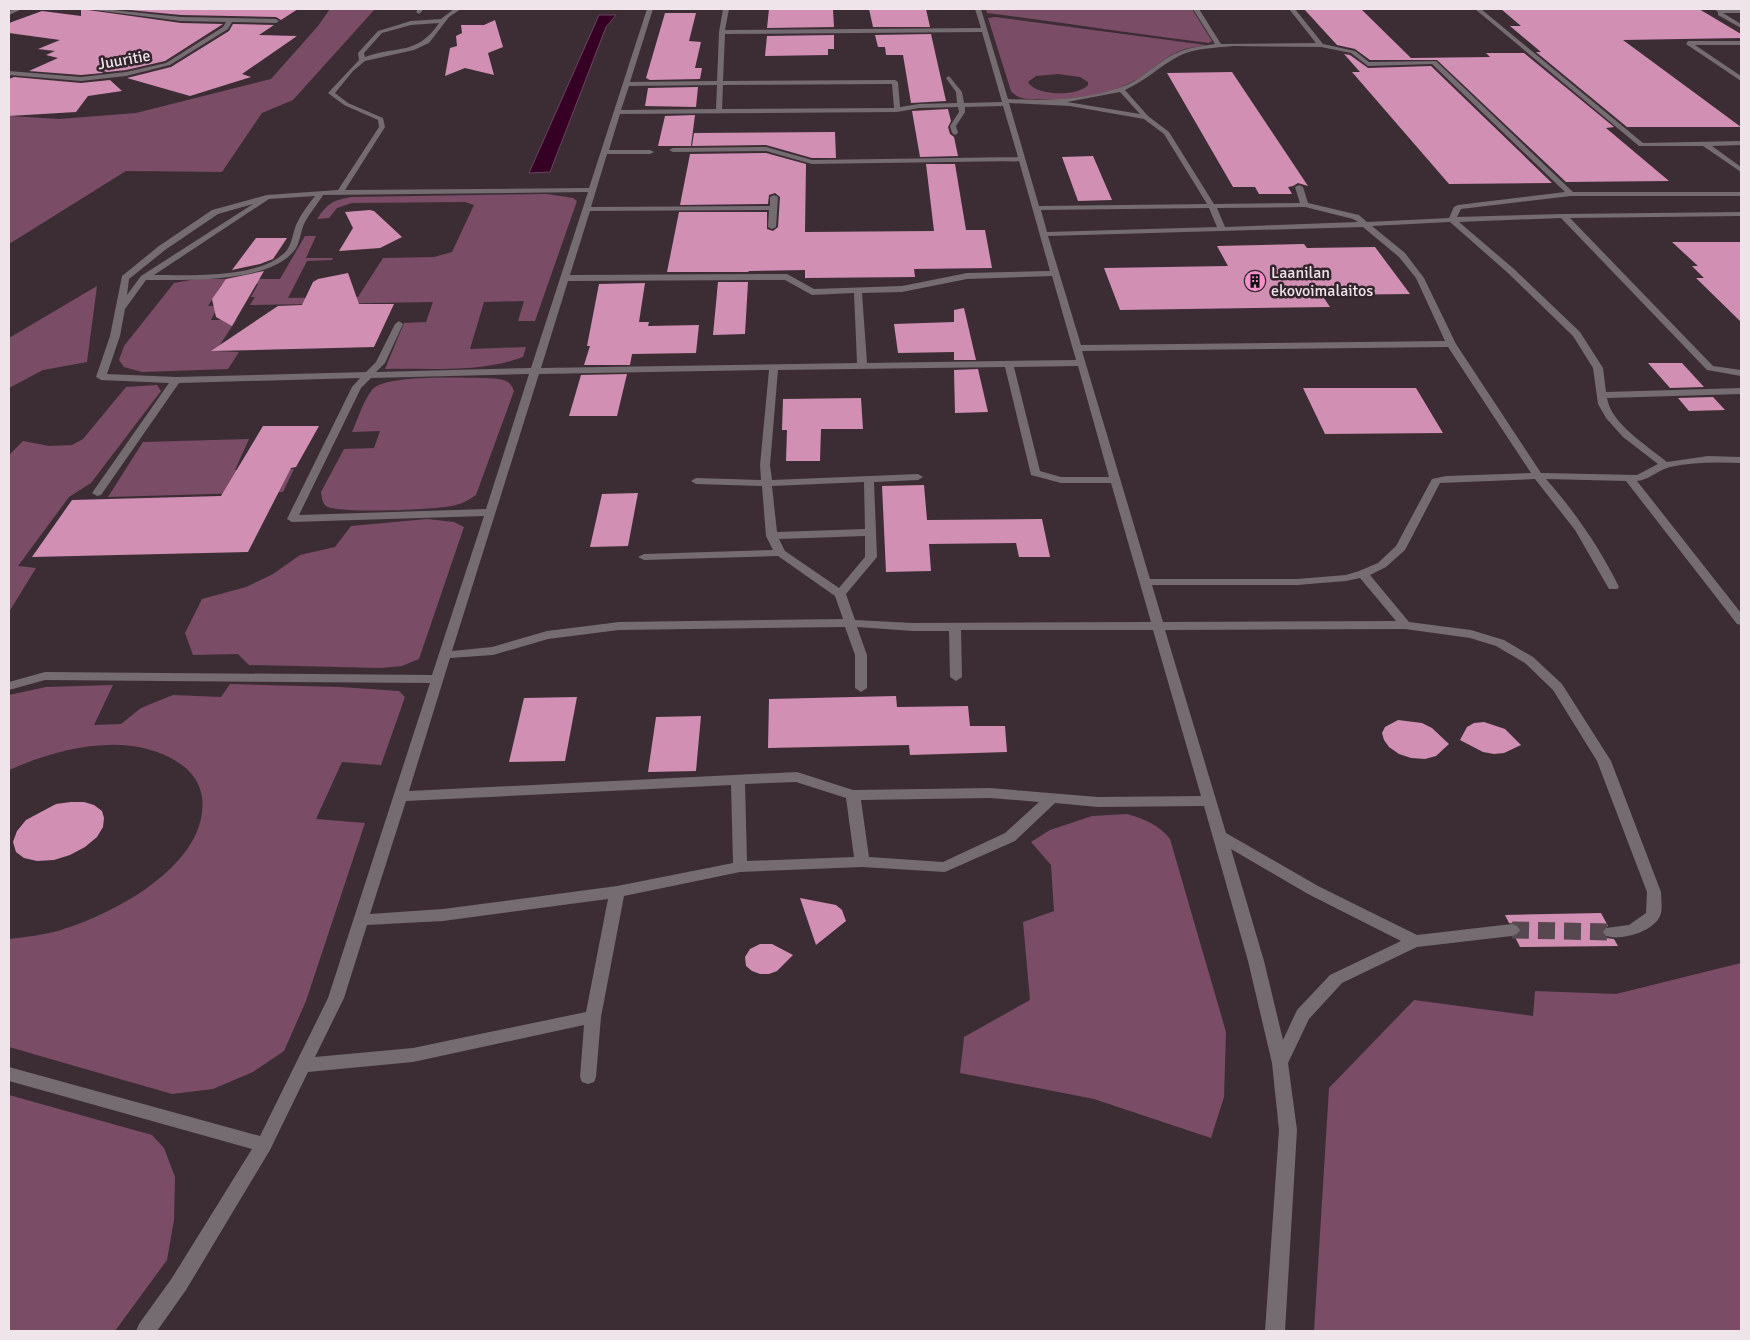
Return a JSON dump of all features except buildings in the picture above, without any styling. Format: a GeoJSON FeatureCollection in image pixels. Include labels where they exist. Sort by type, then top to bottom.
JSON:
{"type":"FeatureCollection","features":[{"type":"Feature","properties":{"kind":"street"},"geometry":{"type":"LineString","coordinates":[[9,13],[19,9]]}},
{"type":"Feature","properties":{"kind":"street"},"geometry":{"type":"LineString","coordinates":[[90,9],[150,16],[230,21],[276,21]]}},
{"type":"Feature","properties":{"kind":"street"},"geometry":{"type":"LineString","coordinates":[[340,192],[382,127],[381,119],[346,104],[331,93],[362,60],[416,47],[428,41],[442,21],[451,12],[458,9]]}},
{"type":"Feature","properties":{"kind":"street"},"geometry":{"type":"LineString","coordinates":[[146,1331],[179,1284],[264,1145],[336,998],[650,9]]}},
{"type":"Feature","properties":{"kind":"street"},"geometry":{"type":"LineString","coordinates":[[719,111],[722,32],[726,9]]}},
{"type":"Feature","properties":{"kind":"street"},"geometry":{"type":"LineString","coordinates":[[978,9],[1256,961],[1280,1064],[1288,1130],[1275,1331]]}},
{"type":"Feature","properties":{"kind":"street"},"geometry":{"type":"LineString","coordinates":[[1196,9],[1219,46]]}},
{"type":"Feature","properties":{"kind":"street"},"geometry":{"type":"LineString","coordinates":[[1292,9],[1321,45]]}},
{"type":"Feature","properties":{"kind":"street"},"geometry":{"type":"LineString","coordinates":[[1478,9],[1640,145],[1741,143]]}},
{"type":"Feature","properties":{"kind":"street"},"geometry":{"type":"LineString","coordinates":[[1719,10],[1741,11]]}},
{"type":"Feature","properties":{"kind":"street"},"geometry":{"type":"LineString","coordinates":[[1719,10],[1720,14],[1741,26]]}},
{"type":"Feature","properties":{"kind":"street","name":"Juuritie"},"geometry":{"type":"LineString","coordinates":[[9,73],[81,80],[126,74],[168,64],[226,28],[230,21]]}},
{"type":"Feature","properties":{"kind":"street"},"geometry":{"type":"LineString","coordinates":[[362,60],[361,53],[380,32],[411,24],[442,21]]}},
{"type":"Feature","properties":{"kind":"street"},"geometry":{"type":"LineString","coordinates":[[722,32],[984,30]]}},
{"type":"Feature","properties":{"kind":"street"},"geometry":{"type":"LineString","coordinates":[[1741,43],[1688,43],[1741,79]]}},
{"type":"Feature","properties":{"kind":"street"},"geometry":{"type":"LineString","coordinates":[[617,112],[897,110],[919,106],[1047,102],[1099,96],[1121,89],[1134,84],[1182,52],[1219,46],[1321,45],[1353,52],[1368,64],[1434,62],[1570,194]]}},
{"type":"Feature","properties":{"kind":"street"},"geometry":{"type":"LineString","coordinates":[[949,78],[959,92],[962,112],[953,126],[955,133]]}},
{"type":"Feature","properties":{"kind":"street"},"geometry":{"type":"LineString","coordinates":[[626,84],[895,82],[897,110]]}},
{"type":"Feature","properties":{"kind":"street"},"geometry":{"type":"LineString","coordinates":[[1121,89],[1146,117],[1167,132],[1212,206],[1222,229]]}},
{"type":"Feature","properties":{"kind":"street"},"geometry":{"type":"LineString","coordinates":[[1047,102],[1146,117]]}},
{"type":"Feature","properties":{"kind":"street"},"geometry":{"type":"LineString","coordinates":[[1704,144],[1741,170]]}},
{"type":"Feature","properties":{"kind":"street"},"geometry":{"type":"LineString","coordinates":[[673,150],[778,151],[796,160],[812,162],[1022,159]]}},
{"type":"Feature","properties":{"kind":"street"},"geometry":{"type":"LineString","coordinates":[[604,152],[650,152]]}},
{"type":"Feature","properties":{"kind":"street"},"geometry":{"type":"LineString","coordinates":[[1299,188],[1305,205]]}},
{"type":"Feature","properties":{"kind":"street"},"geometry":{"type":"LineString","coordinates":[[592,190],[340,192],[267,196],[215,212],[162,248],[125,278],[115,336],[101,377],[176,380],[535,371],[1081,363]]}},
{"type":"Feature","properties":{"kind":"street"},"geometry":{"type":"LineString","coordinates":[[144,278],[238,274],[278,261],[291,251],[302,222],[321,193]]}},
{"type":"Feature","properties":{"kind":"street"},"geometry":{"type":"LineString","coordinates":[[1452,220],[1458,207],[1570,194],[1741,194]]}},
{"type":"Feature","properties":{"kind":"street"},"geometry":{"type":"LineString","coordinates":[[121,310],[144,278],[230,223],[267,196]]}},
{"type":"Feature","properties":{"kind":"street"},"geometry":{"type":"LineString","coordinates":[[772,227],[774,197]]}},
{"type":"Feature","properties":{"kind":"street"},"geometry":{"type":"LineString","coordinates":[[1036,208],[1305,205],[1356,218],[1402,255],[1420,278],[1452,344],[1538,476],[1552,492],[1604,566],[1614,587]]}},
{"type":"Feature","properties":{"kind":"street"},"geometry":{"type":"LineString","coordinates":[[586,209],[773,208]]}},
{"type":"Feature","properties":{"kind":"street"},"geometry":{"type":"LineString","coordinates":[[1044,234],[1366,225],[1563,216],[1741,214]]}},
{"type":"Feature","properties":{"kind":"street"},"geometry":{"type":"LineString","coordinates":[[1563,216],[1710,368],[1741,373]]}},
{"type":"Feature","properties":{"kind":"street"},"geometry":{"type":"LineString","coordinates":[[1452,220],[1511,271],[1577,334],[1598,368],[1603,404],[1611,418],[1627,435],[1665,465]]}},
{"type":"Feature","properties":{"kind":"street"},"geometry":{"type":"LineString","coordinates":[[564,278],[787,277],[812,292],[902,289],[947,278],[1055,273]]}},
{"type":"Feature","properties":{"kind":"street"},"geometry":{"type":"LineString","coordinates":[[858,290],[862,366]]}},
{"type":"Feature","properties":{"kind":"street"},"geometry":{"type":"LineString","coordinates":[[399,324],[380,364],[357,387],[292,519],[490,512]]}},
{"type":"Feature","properties":{"kind":"street"},"geometry":{"type":"LineString","coordinates":[[1077,348],[1452,344]]}},
{"type":"Feature","properties":{"kind":"street"},"geometry":{"type":"LineString","coordinates":[[1009,364],[1035,472],[1060,480],[1115,480]]}},
{"type":"Feature","properties":{"kind":"street"},"geometry":{"type":"LineString","coordinates":[[774,367],[765,465],[772,536],[780,554],[840,594],[861,655],[861,688]]}},
{"type":"Feature","properties":{"kind":"street"},"geometry":{"type":"LineString","coordinates":[[96,493],[176,380]]}},
{"type":"Feature","properties":{"kind":"street"},"geometry":{"type":"LineString","coordinates":[[1602,395],[1741,392]]}},
{"type":"Feature","properties":{"kind":"street"},"geometry":{"type":"LineString","coordinates":[[1145,582],[1297,582],[1346,578],[1363,574],[1382,565],[1401,548],[1436,481],[1446,479],[1538,476],[1639,478],[1665,465],[1708,459],[1741,460]]}},
{"type":"Feature","properties":{"kind":"street"},"geometry":{"type":"LineString","coordinates":[[696,481],[767,483],[918,477]]}},
{"type":"Feature","properties":{"kind":"street"},"geometry":{"type":"LineString","coordinates":[[840,594],[871,557],[868,478]]}},
{"type":"Feature","properties":{"kind":"street"},"geometry":{"type":"LineString","coordinates":[[1629,478],[1741,621]]}},
{"type":"Feature","properties":{"kind":"street"},"geometry":{"type":"LineString","coordinates":[[772,536],[870,532]]}},
{"type":"Feature","properties":{"kind":"street"},"geometry":{"type":"LineString","coordinates":[[644,557],[780,554]]}},
{"type":"Feature","properties":{"kind":"street"},"geometry":{"type":"LineString","coordinates":[[1363,574],[1405,625]]}},
{"type":"Feature","properties":{"kind":"street"},"geometry":{"type":"LineString","coordinates":[[445,655],[493,651],[547,635],[619,626],[850,624],[913,627],[1405,625],[1471,634],[1500,643],[1529,660],[1558,687],[1604,761],[1654,892],[1653,915],[1633,930],[1611,932]]}},
{"type":"Feature","properties":{"kind":"street"},"geometry":{"type":"LineString","coordinates":[[955,627],[956,677]]}},
{"type":"Feature","properties":{"kind":"street"},"geometry":{"type":"LineString","coordinates":[[9,686],[45,676],[438,679]]}},
{"type":"Feature","properties":{"kind":"street"},"geometry":{"type":"LineString","coordinates":[[400,796],[797,777],[853,795],[990,793],[1098,802],[1209,801]]}},
{"type":"Feature","properties":{"kind":"street"},"geometry":{"type":"LineString","coordinates":[[738,780],[740,867]]}},
{"type":"Feature","properties":{"kind":"street"},"geometry":{"type":"LineString","coordinates":[[853,795],[862,862]]}},
{"type":"Feature","properties":{"kind":"street"},"geometry":{"type":"LineString","coordinates":[[361,920],[443,915],[617,892],[740,867],[862,862],[945,867],[1010,837],[1052,798]]}},
{"type":"Feature","properties":{"kind":"street"},"geometry":{"type":"LineString","coordinates":[[1219,836],[1313,890],[1415,941]]}},
{"type":"Feature","properties":{"kind":"street"},"geometry":{"type":"LineString","coordinates":[[588,1077],[592,1017],[617,892]]}},
{"type":"Feature","properties":{"kind":"street"},"geometry":{"type":"LineString","coordinates":[[1280,1064],[1303,1015],[1336,979],[1415,941],[1512,930]]}},
{"type":"Feature","properties":{"kind":"street"},"geometry":{"type":"LineString","coordinates":[[304,1065],[413,1055],[592,1017]]}},
{"type":"Feature","properties":{"kind":"street"},"geometry":{"type":"LineString","coordinates":[[9,1074],[264,1145]]}},
{"type":"Feature","properties":{"kind":"shaded area"},"geometry":{"type":"Polygon","coordinates":[[[330,9],[375,9],[293,100],[262,113],[222,172],[126,171],[9,244],[9,116],[59,119],[136,113],[271,79],[318,26],[330,9]]]}},
{"type":"Feature","properties":{"kind":"shaded area"},"geometry":{"type":"Polygon","coordinates":[[[986,9],[1192,9],[1212,41],[1209,43],[987,13],[986,9]]]}},
{"type":"Feature","properties":{"kind":"shaded area"},"geometry":{"type":"Polygon","coordinates":[[[599,15],[616,15],[606,27],[550,172],[529,173],[599,15]]]}},
{"type":"Feature","properties":{"kind":"shaded area"},"geometry":{"type":"Polygon","coordinates":[[[995,17],[1206,45],[1177,52],[1138,79],[1111,91],[1077,98],[1026,99],[1011,91],[988,18],[995,17]],[[1058,74],[1036,76],[1028,82],[1032,87],[1039,90],[1066,93],[1075,92],[1088,85],[1088,82],[1080,77],[1058,74]]]}},
{"type":"Feature","properties":{"kind":"shaded area"},"geometry":{"type":"Polygon","coordinates":[[[547,194],[573,198],[577,201],[535,321],[518,321],[524,301],[484,302],[470,349],[526,347],[523,357],[473,368],[385,369],[404,323],[426,322],[433,302],[250,305],[255,297],[251,297],[258,284],[222,284],[208,306],[218,306],[211,320],[236,320],[216,351],[239,352],[228,369],[142,372],[124,367],[119,360],[124,346],[174,283],[196,279],[280,279],[305,236],[316,236],[306,258],[333,258],[332,260],[307,261],[288,298],[358,297],[383,258],[434,257],[452,252],[474,205],[465,202],[352,203],[337,208],[329,218],[317,219],[324,209],[340,199],[352,197],[547,194]]]}},
{"type":"Feature","properties":{"kind":"shaded area"},"geometry":{"type":"Polygon","coordinates":[[[97,286],[87,362],[43,370],[9,388],[9,338],[97,286]]]}},
{"type":"Feature","properties":{"kind":"shaded area"},"geometry":{"type":"Polygon","coordinates":[[[486,378],[507,381],[514,391],[476,495],[467,501],[446,507],[368,511],[326,506],[321,492],[344,449],[374,448],[380,431],[352,432],[363,405],[372,390],[379,385],[392,381],[408,379],[486,378]]]}},
{"type":"Feature","properties":{"kind":"shaded area"},"geometry":{"type":"Polygon","coordinates":[[[157,385],[161,391],[91,483],[69,497],[18,566],[36,568],[9,612],[9,455],[23,441],[49,446],[72,445],[83,439],[126,387],[157,385]]]}},
{"type":"Feature","properties":{"kind":"shaded area"},"geometry":{"type":"Polygon","coordinates":[[[249,439],[235,470],[294,469],[283,492],[108,497],[143,442],[249,439]]]}},
{"type":"Feature","properties":{"kind":"shaded area"},"geometry":{"type":"Polygon","coordinates":[[[427,519],[454,522],[464,527],[419,659],[402,666],[381,668],[249,665],[238,654],[193,655],[185,633],[202,599],[246,587],[273,574],[300,555],[335,547],[351,526],[427,519]]]}},
{"type":"Feature","properties":{"kind":"shaded area"},"geometry":{"type":"Polygon","coordinates":[[[230,684],[340,687],[399,691],[405,697],[381,765],[342,762],[316,819],[365,823],[306,1001],[284,1051],[253,1072],[213,1089],[172,1094],[9,1047],[9,939],[35,936],[61,930],[83,922],[131,899],[154,883],[175,864],[191,844],[200,821],[202,797],[197,782],[183,766],[159,753],[138,747],[116,745],[72,749],[9,770],[9,695],[46,687],[113,685],[94,725],[121,724],[141,708],[173,695],[221,697],[230,684]]]}},
{"type":"Feature","properties":{"kind":"shaded area"},"geometry":{"type":"Polygon","coordinates":[[[1127,814],[1151,823],[1170,839],[1226,1032],[1224,1097],[1211,1138],[1094,1099],[960,1073],[964,1037],[1030,1000],[1023,922],[1054,911],[1051,865],[1031,842],[1050,830],[1092,816],[1127,814]]]}},
{"type":"Feature","properties":{"kind":"shaded area"},"geometry":{"type":"Polygon","coordinates":[[[1741,963],[1741,1331],[1314,1331],[1329,1088],[1414,1000],[1533,1016],[1535,991],[1616,994],[1741,963]]]}},
{"type":"Feature","properties":{"kind":"shaded area"},"geometry":{"type":"Polygon","coordinates":[[[9,1095],[152,1135],[164,1148],[175,1177],[174,1220],[167,1260],[115,1331],[9,1331],[9,1095]]]}},
{"type":"Feature","properties":{"kind":"tunnel"},"geometry":{"type":"LineString","coordinates":[[1512,930],[1611,932]]}},
{"type":"Feature","properties":{"kind":"place","name":"Laanilan ekovoimalaitos"},"geometry":{"type":"Point","coordinates":[1255,281]}}]}
